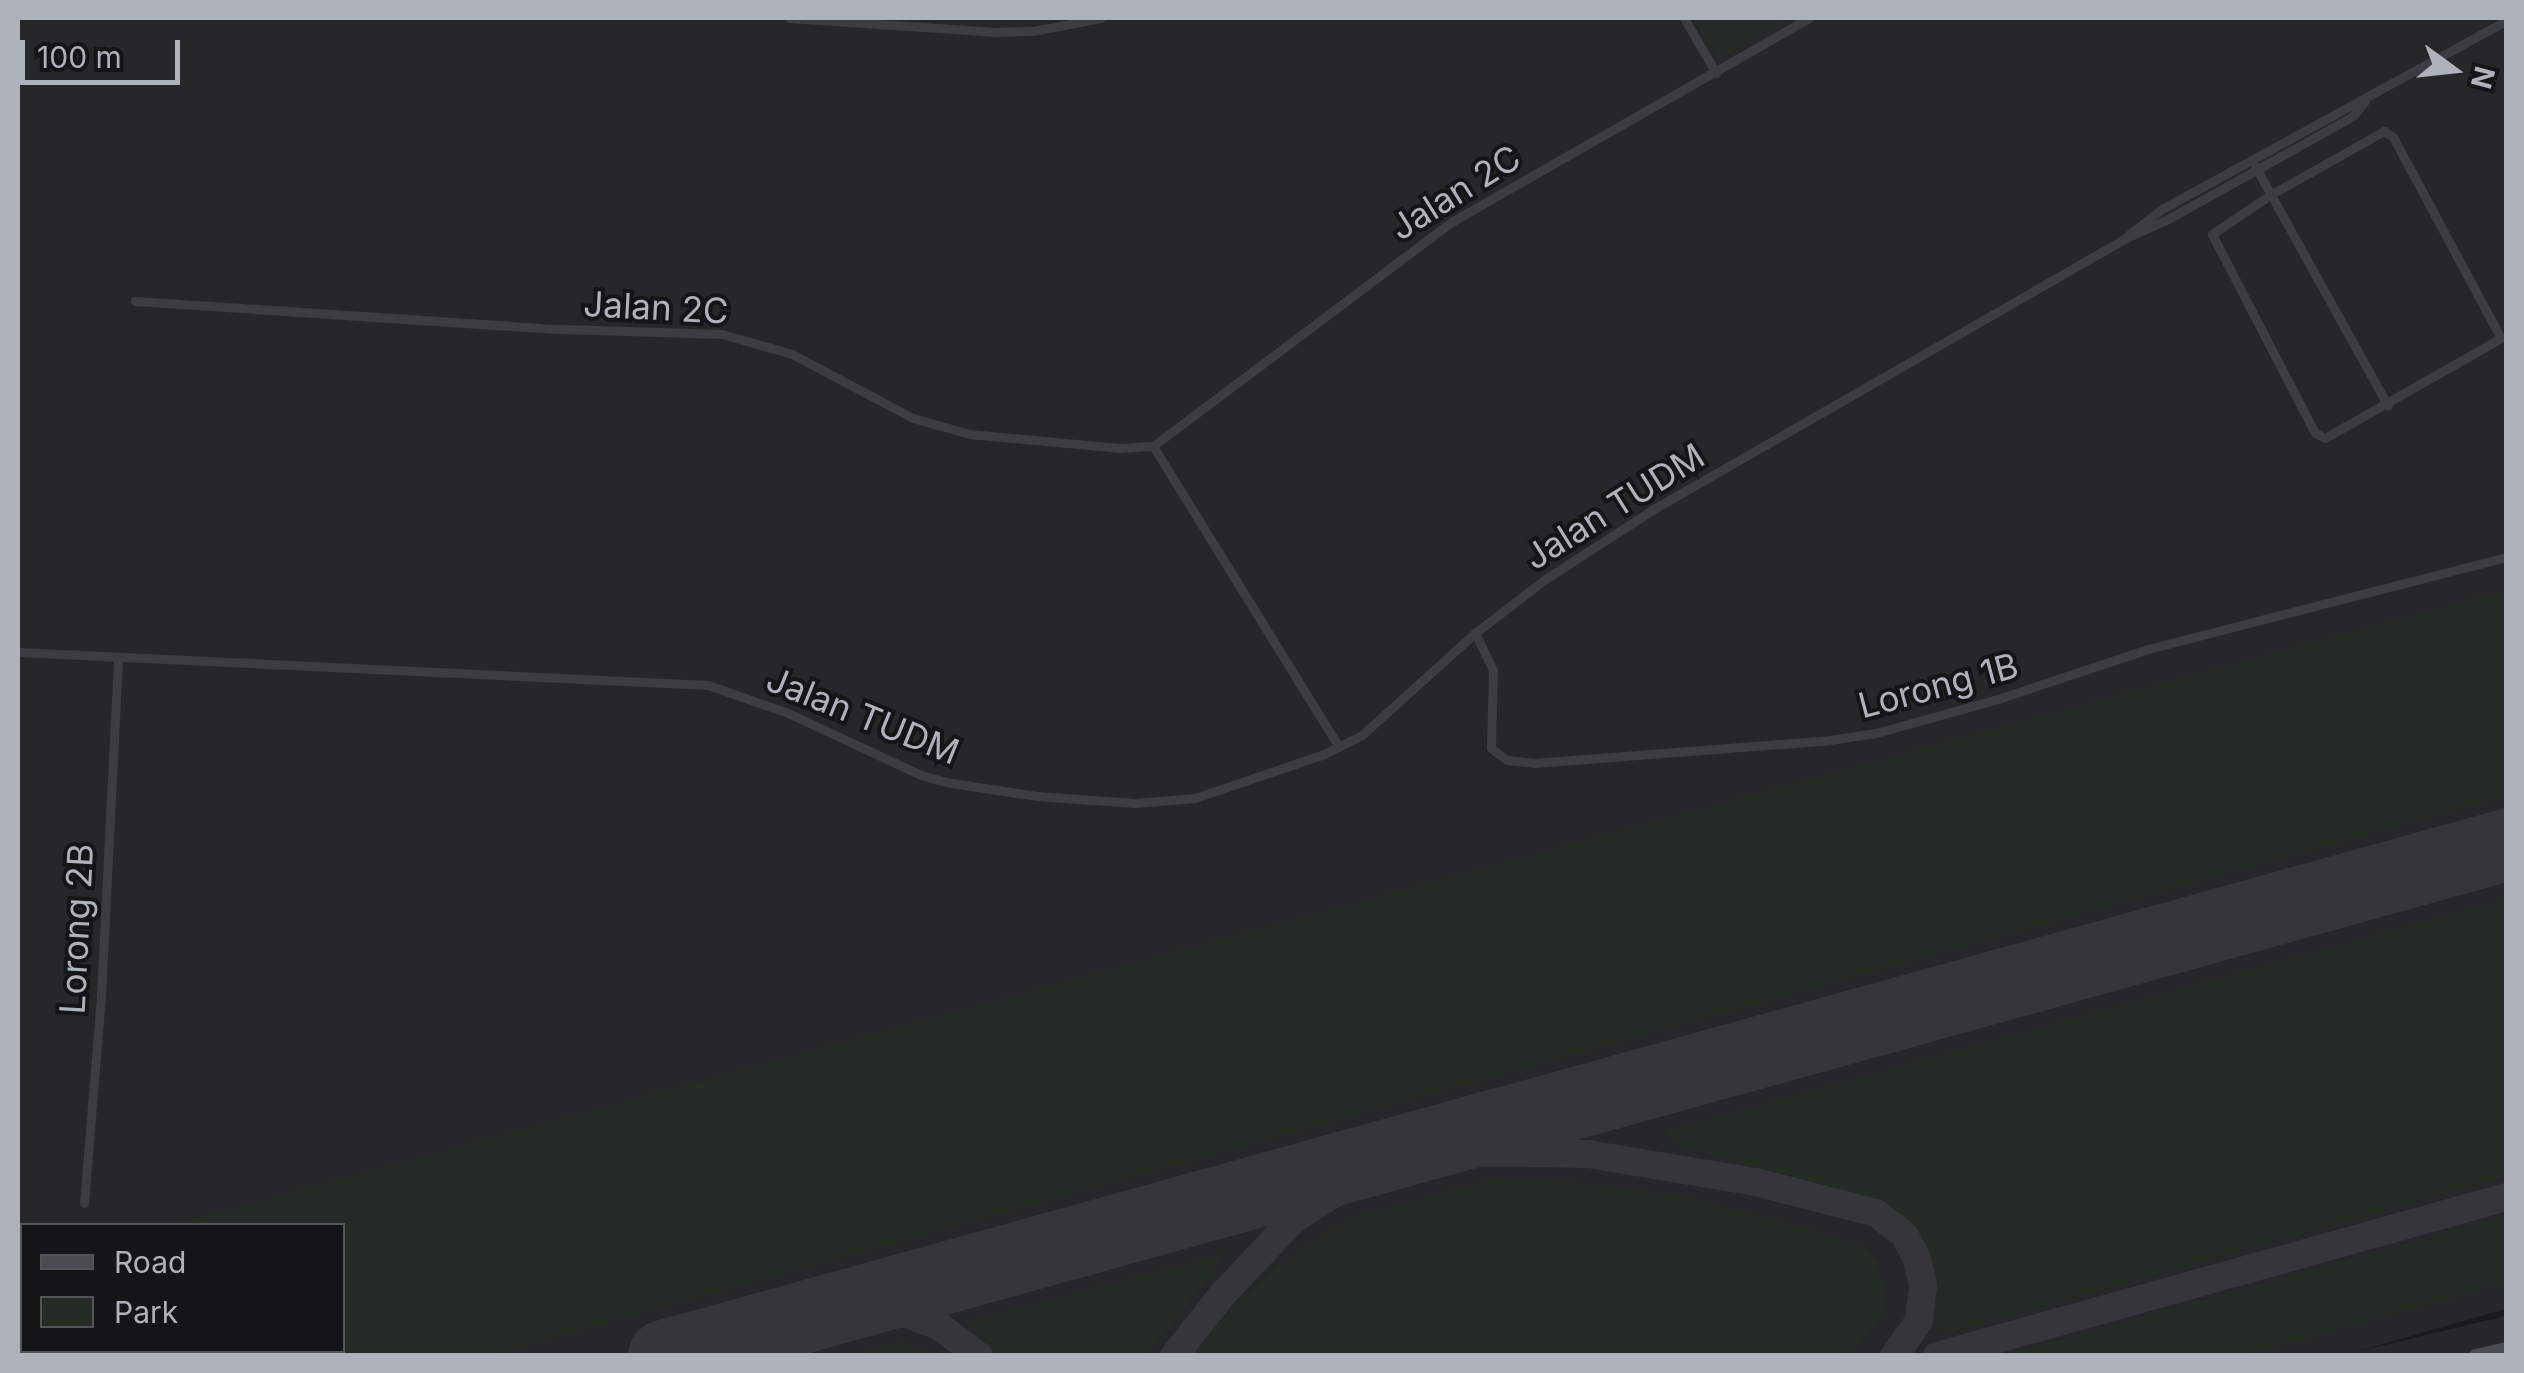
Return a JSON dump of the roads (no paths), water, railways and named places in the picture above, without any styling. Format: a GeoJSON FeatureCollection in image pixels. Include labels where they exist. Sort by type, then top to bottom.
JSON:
{"type":"FeatureCollection","features":[{"type":"Feature","properties":{"kind":"street"},"geometry":{"type":"LineString","coordinates":[[790,18],[997,32],[1032,31],[1101,18]]}},
{"type":"Feature","properties":{"kind":"street"},"geometry":{"type":"LineString","coordinates":[[1684,18],[1716,72]]}},
{"type":"Feature","properties":{"kind":"street","name":"Jalan 2C"},"geometry":{"type":"LineString","coordinates":[[135,301],[562,329],[722,334],[792,354],[913,418],[969,434],[1122,448],[1152,446],[1453,221],[1808,18]]}},
{"type":"Feature","properties":{"kind":"street","name":"Jalan TUDM"},"geometry":{"type":"LineString","coordinates":[[2126,238],[2162,210],[2506,21]]}},
{"type":"Feature","properties":{"kind":"street","name":"Jalan TUDM"},"geometry":{"type":"LineString","coordinates":[[18,652],[477,670],[708,685],[788,713],[921,775],[1055,797],[1135,802],[1195,798],[1362,734],[1474,634],[1544,580],[1652,510],[2126,238],[2353,116],[2365,101]]}},
{"type":"Feature","properties":{"kind":"street"},"geometry":{"type":"LineString","coordinates":[[2384,132],[2392,137],[2501,334],[2499,343],[2332,438],[2314,433],[2212,234],[2270,195],[2384,132]]}},
{"type":"Feature","properties":{"kind":"street"},"geometry":{"type":"LineString","coordinates":[[2252,160],[2388,406]]}},
{"type":"Feature","properties":{"kind":"street"},"geometry":{"type":"LineString","coordinates":[[1152,446],[1339,746]]}},
{"type":"Feature","properties":{"kind":"street","name":"Lorong 1B"},"geometry":{"type":"LineString","coordinates":[[1474,634],[1493,670],[1492,748],[1507,760],[1534,763],[1804,743],[1876,734],[1998,700],[2148,650],[2506,557]]}},
{"type":"Feature","properties":{"kind":"street","name":"Lorong 2B"},"geometry":{"type":"LineString","coordinates":[[84,1202],[101,996],[118,658]]}},
{"type":"Feature","properties":{"kind":"street"},"geometry":{"type":"LineString","coordinates":[[2476,1356],[2506,1349]]}}]}
